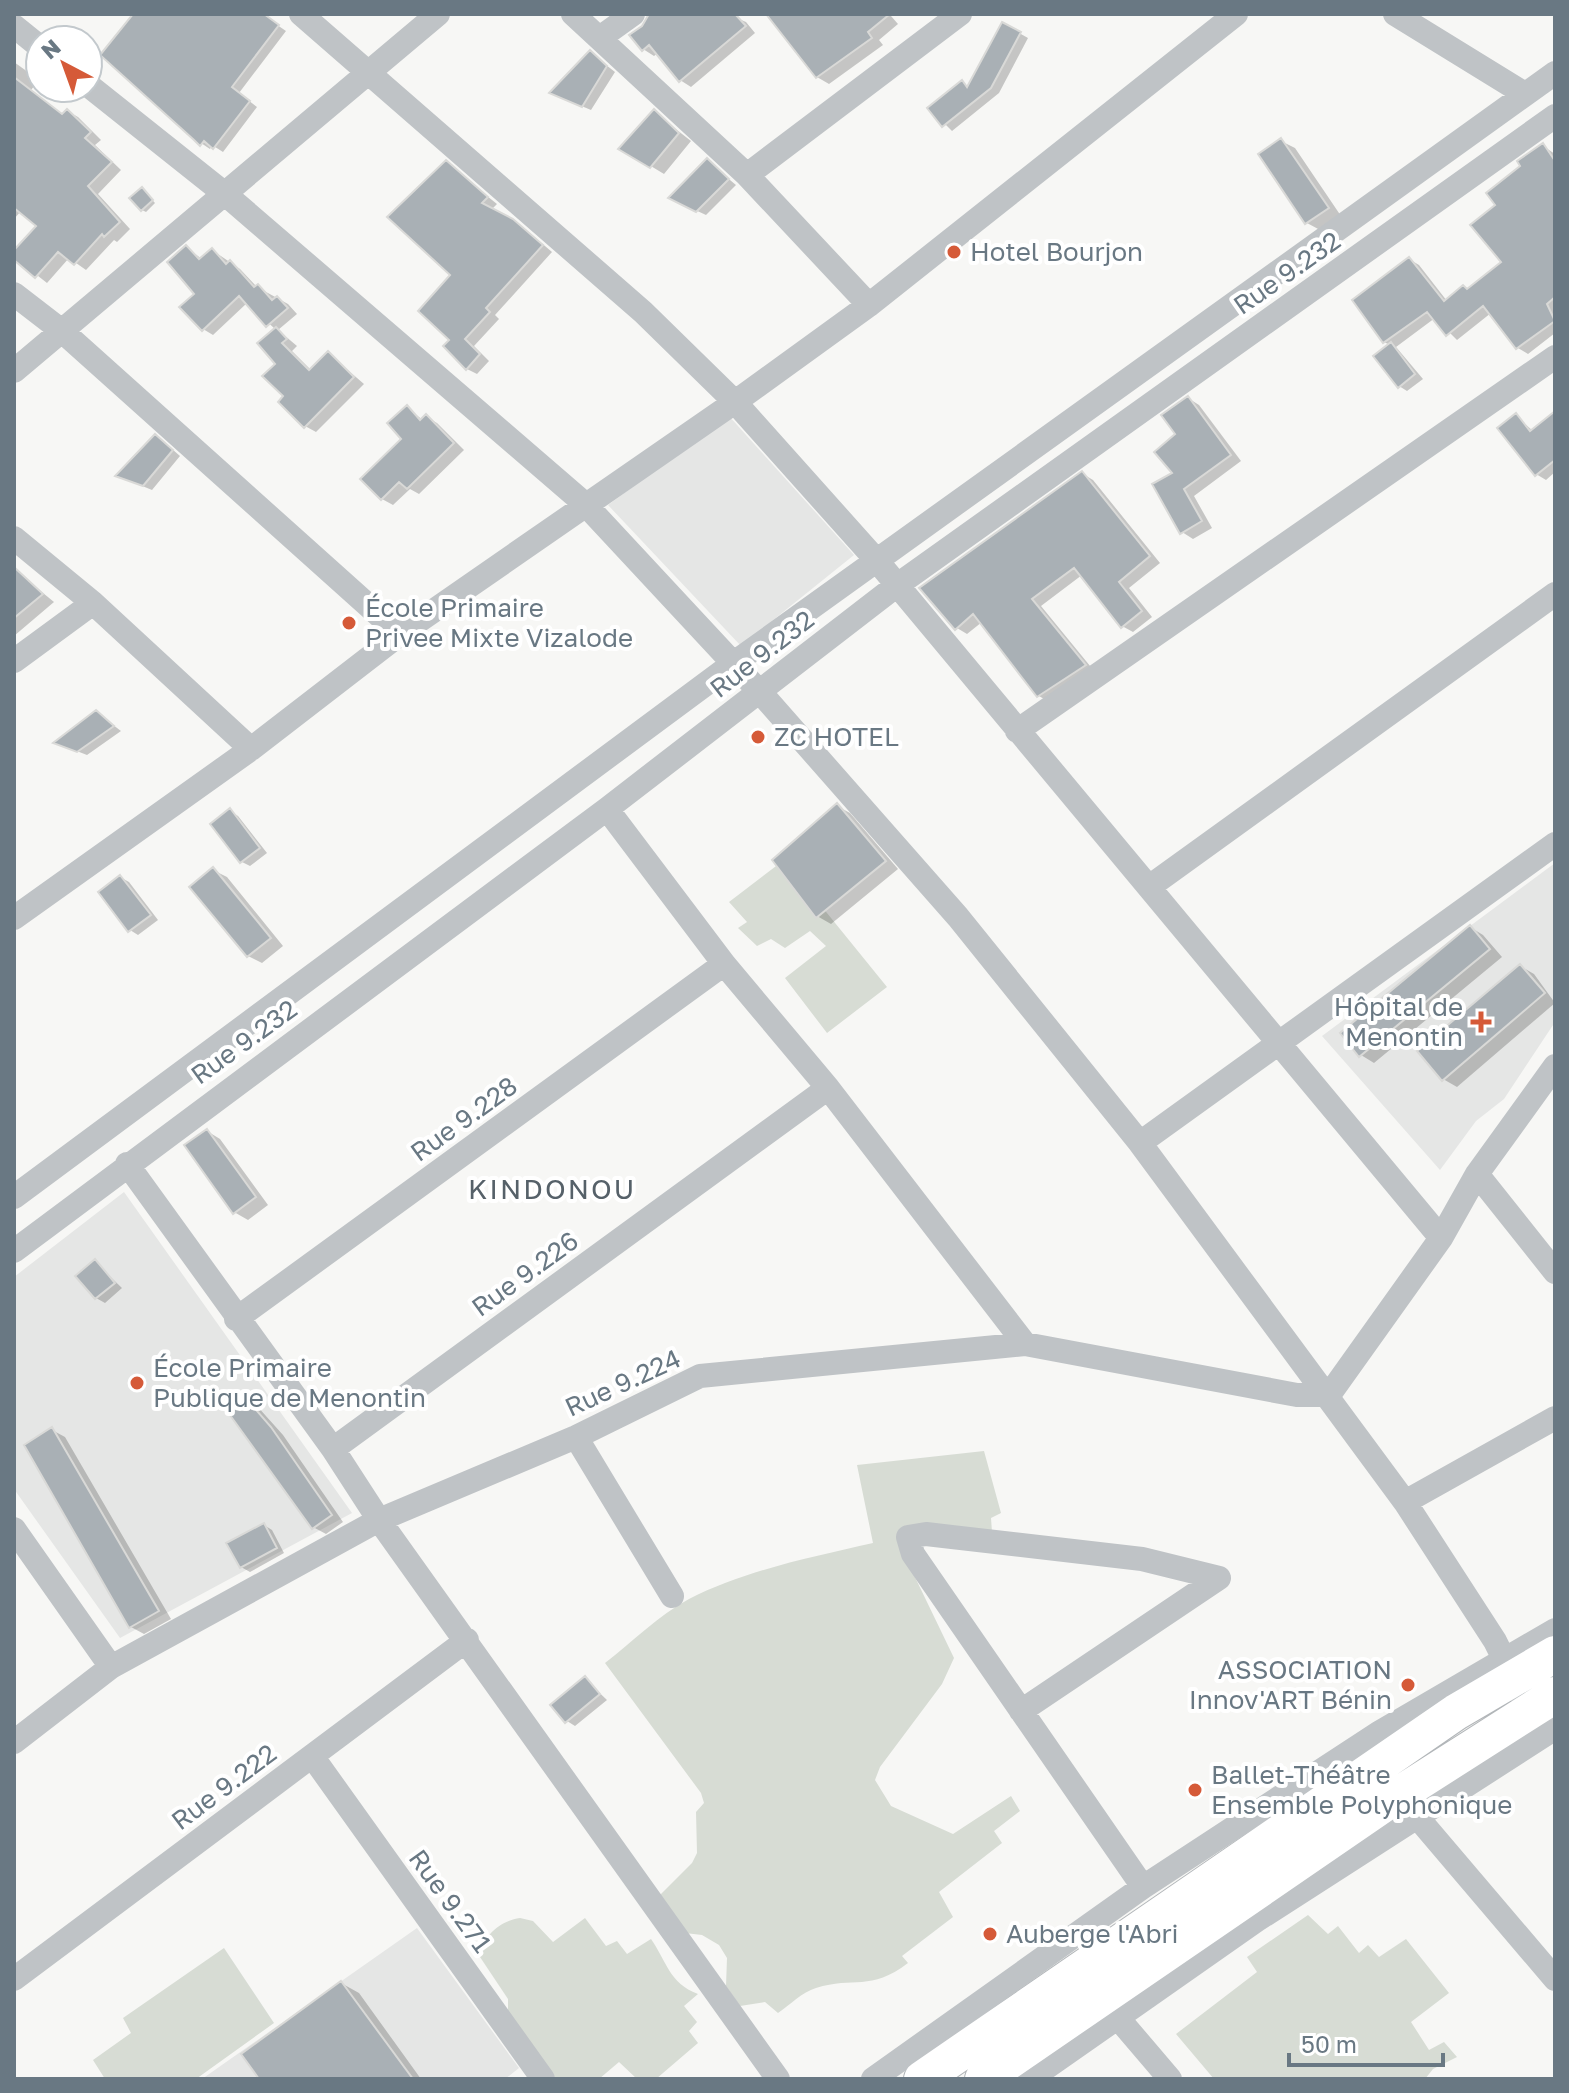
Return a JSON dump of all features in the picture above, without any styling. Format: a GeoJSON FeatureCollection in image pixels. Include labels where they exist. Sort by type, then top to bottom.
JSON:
{"type":"FeatureCollection","features":[{"type":"Feature","properties":{"kind":"highway"},"geometry":{"type":"LineString","coordinates":[[922,2079],[1510,1668],[1555,1654]]}},
{"type":"Feature","properties":{"kind":"highway"},"geometry":{"type":"LineString","coordinates":[[983,2079],[1243,1898],[1545,1717]]}},
{"type":"Feature","properties":{"kind":"street"},"geometry":{"type":"LineString","coordinates":[[301,14],[643,312],[735,402],[878,562],[1441,1238]]}},
{"type":"Feature","properties":{"kind":"street"},"geometry":{"type":"LineString","coordinates":[[14,371],[438,14]]}},
{"type":"Feature","properties":{"kind":"street"},"geometry":{"type":"LineString","coordinates":[[573,14],[747,175],[869,305]]}},
{"type":"Feature","properties":{"kind":"street"},"geometry":{"type":"LineString","coordinates":[[601,37],[633,14]]}},
{"type":"Feature","properties":{"kind":"street"},"geometry":{"type":"LineString","coordinates":[[747,175],[960,14]]}},
{"type":"Feature","properties":{"kind":"street"},"geometry":{"type":"LineString","coordinates":[[14,918],[251,749],[400,634],[735,402],[869,305],[1236,14]]}},
{"type":"Feature","properties":{"kind":"street"},"geometry":{"type":"LineString","coordinates":[[1395,14],[1525,94]]}},
{"type":"Feature","properties":{"kind":"street","name":"Rue 9.232"},"geometry":{"type":"LineString","coordinates":[[14,1197],[734,663],[1555,73]]}},
{"type":"Feature","properties":{"kind":"street"},"geometry":{"type":"LineString","coordinates":[[104,98],[225,194],[585,504],[760,692],[958,917],[1140,1143],[1329,1395],[1405,1502],[1510,1668],[1545,1717],[1418,1818],[1257,1920],[1030,2079]]}},
{"type":"Feature","properties":{"kind":"street","name":"Rue 9.232"},"geometry":{"type":"LineString","coordinates":[[14,1251],[607,809],[896,586],[1555,116]]}},
{"type":"Feature","properties":{"kind":"street"},"geometry":{"type":"LineString","coordinates":[[14,294],[62,331],[400,634]]}},
{"type":"Feature","properties":{"kind":"street"},"geometry":{"type":"LineString","coordinates":[[1017,731],[1555,357]]}},
{"type":"Feature","properties":{"kind":"street"},"geometry":{"type":"LineString","coordinates":[[14,538],[93,603],[251,749]]}},
{"type":"Feature","properties":{"kind":"street"},"geometry":{"type":"LineString","coordinates":[[1149,887],[1555,594]]}},
{"type":"Feature","properties":{"kind":"street"},"geometry":{"type":"LineString","coordinates":[[14,661],[93,603]]}},
{"type":"Feature","properties":{"kind":"street"},"geometry":{"type":"LineString","coordinates":[[607,809],[724,964],[828,1088],[1025,1344]]}},
{"type":"Feature","properties":{"kind":"street"},"geometry":{"type":"LineString","coordinates":[[1140,1143],[1555,844]]}},
{"type":"Feature","properties":{"kind":"street","name":"Rue 9.228"},"geometry":{"type":"LineString","coordinates":[[236,1319],[724,964]]}},
{"type":"Feature","properties":{"kind":"street"},"geometry":{"type":"LineString","coordinates":[[1329,1395],[1441,1238],[1477,1174],[1555,1066]]}},
{"type":"Feature","properties":{"kind":"street","name":"Rue 9.226"},"geometry":{"type":"LineString","coordinates":[[333,1449],[828,1088]]}},
{"type":"Feature","properties":{"kind":"street"},"geometry":{"type":"LineString","coordinates":[[127,1164],[236,1319],[333,1449],[379,1520],[778,2079]]}},
{"type":"Feature","properties":{"kind":"street"},"geometry":{"type":"LineString","coordinates":[[1477,1174],[1555,1272]]}},
{"type":"Feature","properties":{"kind":"street","name":"Rue 9.224"},"geometry":{"type":"LineString","coordinates":[[14,1742],[111,1667],[379,1520],[576,1437],[700,1376],[1025,1344],[1297,1395],[1329,1395]]}},
{"type":"Feature","properties":{"kind":"street"},"geometry":{"type":"LineString","coordinates":[[1405,1502],[1555,1418]]}},
{"type":"Feature","properties":{"kind":"street"},"geometry":{"type":"LineString","coordinates":[[576,1437],[672,1596]]}},
{"type":"Feature","properties":{"kind":"street"},"geometry":{"type":"LineString","coordinates":[[14,1529],[111,1667]]}},
{"type":"Feature","properties":{"kind":"street"},"geometry":{"type":"LineString","coordinates":[[1021,1711],[1219,1578],[1142,1559],[926,1534],[908,1537],[913,1554],[1021,1711],[1143,1887]]}},
{"type":"Feature","properties":{"kind":"street"},"geometry":{"type":"LineString","coordinates":[[873,2079],[1143,1887],[1380,1732],[1510,1668],[1555,1630]]}},
{"type":"Feature","properties":{"kind":"street","name":"Rue 9.222"},"geometry":{"type":"LineString","coordinates":[[14,1979],[467,1640]]}},
{"type":"Feature","properties":{"kind":"street","name":"Rue 9.271"},"geometry":{"type":"LineString","coordinates":[[312,1756],[543,2079]]}},
{"type":"Feature","properties":{"kind":"street"},"geometry":{"type":"LineString","coordinates":[[1418,1818],[1555,1979]]}},
{"type":"Feature","properties":{"kind":"street"},"geometry":{"type":"LineString","coordinates":[[1118,2018],[1170,2079]]}},
{"type":"Feature","properties":{"kind":"shaded area"},"geometry":{"type":"Polygon","coordinates":[[[729,416],[854,555],[741,646],[608,505],[729,416]]]}},
{"type":"Feature","properties":{"kind":"shaded area"},"geometry":{"type":"Polygon","coordinates":[[[784,860],[887,987],[827,1033],[785,978],[826,946],[810,931],[785,948],[771,939],[757,946],[738,928],[747,922],[729,902],[784,860]]]}},
{"type":"Feature","properties":{"kind":"shaded area"},"geometry":{"type":"Polygon","coordinates":[[[1555,863],[1555,1022],[1504,1099],[1476,1121],[1440,1170],[1322,1036],[1555,863]]]}},
{"type":"Feature","properties":{"kind":"shaded area","name":"École Primaire Publique de Menontin"},"geometry":{"type":"Polygon","coordinates":[[[124,1192],[352,1513],[120,1638],[14,1489],[14,1277],[124,1192]]]}},
{"type":"Feature","properties":{"kind":"shaded area"},"geometry":{"type":"Polygon","coordinates":[[[984,1451],[1001,1513],[991,1518],[992,1532],[912,1531],[913,1573],[954,1658],[942,1684],[880,1767],[875,1780],[891,1806],[953,1834],[1011,1796],[1020,1811],[994,1831],[1002,1843],[939,1892],[953,1917],[902,1956],[908,1963],[883,1977],[811,1990],[778,2013],[765,2002],[740,2006],[726,1986],[727,1958],[719,1945],[702,1935],[685,1933],[660,1895],[692,1863],[697,1853],[696,1812],[704,1803],[701,1793],[605,1663],[667,1613],[711,1589],[780,1565],[873,1543],[857,1465],[984,1451]]]}},
{"type":"Feature","properties":{"kind":"shaded area"},"geometry":{"type":"Polygon","coordinates":[[[1308,1915],[1328,1934],[1338,1926],[1359,1953],[1368,1945],[1379,1957],[1406,1939],[1449,1993],[1411,2022],[1429,2050],[1444,2042],[1457,2057],[1433,2069],[1425,2079],[1214,2079],[1176,2034],[1257,1972],[1247,1957],[1308,1915]]]}},
{"type":"Feature","properties":{"kind":"shaded area"},"geometry":{"type":"Polygon","coordinates":[[[520,1918],[533,1921],[553,1942],[585,1918],[606,1946],[617,1941],[627,1954],[651,1939],[675,1978],[698,1994],[684,2006],[697,2022],[689,2031],[698,2043],[656,2079],[637,2079],[619,2062],[599,2079],[553,2079],[508,2016],[508,1999],[480,1957],[493,1931],[505,1922],[520,1918]]]}},
{"type":"Feature","properties":{"kind":"shaded area"},"geometry":{"type":"Polygon","coordinates":[[[417,1928],[519,2068],[505,2079],[202,2079],[417,1928]]]}},
{"type":"Feature","properties":{"kind":"shaded area"},"geometry":{"type":"Polygon","coordinates":[[[224,1948],[274,2023],[196,2079],[105,2079],[93,2060],[131,2033],[123,2018],[224,1948]]]}},
{"type":"Feature","properties":{"kind":"building"},"geometry":{"type":"Polygon","coordinates":[[[133,14],[264,14],[279,25],[232,87],[250,101],[213,149],[204,141],[200,146],[104,59],[104,50],[133,14]]]}},
{"type":"Feature","properties":{"kind":"building"},"geometry":{"type":"Polygon","coordinates":[[[649,14],[735,14],[746,26],[679,82],[649,45],[642,51],[629,35],[642,26],[649,14]]]}},
{"type":"Feature","properties":{"kind":"building"},"geometry":{"type":"Polygon","coordinates":[[[766,14],[890,14],[868,32],[872,38],[816,78],[766,14]]]}},
{"type":"Feature","properties":{"kind":"building"},"geometry":{"type":"Polygon","coordinates":[[[1002,22],[1021,32],[991,88],[942,127],[927,108],[962,80],[967,87],[1002,22]]]}},
{"type":"Feature","properties":{"kind":"building"},"geometry":{"type":"Polygon","coordinates":[[[590,50],[607,66],[582,107],[549,93],[590,50]]]}},
{"type":"Feature","properties":{"kind":"building"},"geometry":{"type":"Polygon","coordinates":[[[14,77],[24,85],[24,104],[49,104],[62,114],[67,109],[91,132],[85,138],[112,162],[88,186],[120,222],[104,237],[102,234],[74,265],[58,252],[35,278],[14,260],[14,250],[36,226],[14,208],[14,77]]]}},
{"type":"Feature","properties":{"kind":"building"},"geometry":{"type":"Polygon","coordinates":[[[654,109],[679,133],[650,168],[618,149],[654,109]]]}},
{"type":"Feature","properties":{"kind":"building"},"geometry":{"type":"Polygon","coordinates":[[[1281,138],[1329,208],[1305,224],[1258,154],[1281,138]]]}},
{"type":"Feature","properties":{"kind":"building"},"geometry":{"type":"Polygon","coordinates":[[[1543,143],[1555,161],[1555,297],[1547,304],[1555,321],[1516,349],[1483,306],[1446,336],[1427,312],[1383,343],[1352,300],[1409,257],[1444,301],[1463,285],[1467,289],[1501,262],[1470,225],[1495,205],[1486,193],[1520,166],[1517,161],[1543,143]]]}},
{"type":"Feature","properties":{"kind":"building"},"geometry":{"type":"Polygon","coordinates":[[[707,158],[729,179],[696,212],[668,198],[707,158]]]}},
{"type":"Feature","properties":{"kind":"building"},"geometry":{"type":"Polygon","coordinates":[[[446,160],[488,197],[482,203],[513,219],[543,245],[486,308],[490,312],[465,339],[480,354],[466,370],[443,346],[449,340],[418,311],[450,275],[387,217],[446,160]]]}},
{"type":"Feature","properties":{"kind":"building"},"geometry":{"type":"Polygon","coordinates":[[[142,187],[153,200],[141,211],[129,198],[142,187]]]}},
{"type":"Feature","properties":{"kind":"building"},"geometry":{"type":"Polygon","coordinates":[[[186,245],[199,259],[212,248],[226,264],[230,260],[254,287],[258,284],[272,300],[277,296],[288,308],[266,327],[239,296],[202,331],[179,307],[194,294],[167,262],[186,245]]]}},
{"type":"Feature","properties":{"kind":"building"},"geometry":{"type":"Polygon","coordinates":[[[276,327],[287,339],[282,343],[309,370],[328,351],[354,377],[304,428],[278,402],[283,396],[262,376],[275,364],[257,343],[276,327]]]}},
{"type":"Feature","properties":{"kind":"building"},"geometry":{"type":"Polygon","coordinates":[[[1391,342],[1415,374],[1398,388],[1373,356],[1391,342]]]}},
{"type":"Feature","properties":{"kind":"building"},"geometry":{"type":"Polygon","coordinates":[[[1188,396],[1231,455],[1184,489],[1202,521],[1180,534],[1152,484],[1172,473],[1154,452],[1175,434],[1161,415],[1188,396]]]}},
{"type":"Feature","properties":{"kind":"building"},"geometry":{"type":"Polygon","coordinates":[[[407,405],[420,420],[426,414],[454,443],[407,489],[399,482],[381,500],[360,479],[401,439],[387,423],[407,405]]]}},
{"type":"Feature","properties":{"kind":"building"},"geometry":{"type":"Polygon","coordinates":[[[1555,411],[1555,460],[1535,476],[1497,428],[1516,413],[1530,431],[1555,411]]]}},
{"type":"Feature","properties":{"kind":"building"},"geometry":{"type":"Polygon","coordinates":[[[155,434],[173,450],[143,486],[115,476],[155,434]]]}},
{"type":"Feature","properties":{"kind":"building"},"geometry":{"type":"Polygon","coordinates":[[[1082,471],[1150,556],[1119,582],[1142,611],[1121,628],[1074,568],[1032,599],[1086,665],[1037,697],[973,614],[955,630],[919,588],[1082,471]]]}},
{"type":"Feature","properties":{"kind":"building"},"geometry":{"type":"Polygon","coordinates":[[[14,567],[43,594],[14,618],[14,567]]]}},
{"type":"Feature","properties":{"kind":"building"},"geometry":{"type":"Polygon","coordinates":[[[96,710],[114,726],[77,752],[53,743],[96,710]]]}},
{"type":"Feature","properties":{"kind":"building"},"geometry":{"type":"Polygon","coordinates":[[[837,803],[886,861],[816,918],[772,860],[837,803]]]}},
{"type":"Feature","properties":{"kind":"building"},"geometry":{"type":"Polygon","coordinates":[[[230,808],[260,848],[240,863],[210,824],[230,808]]]}},
{"type":"Feature","properties":{"kind":"building"},"geometry":{"type":"Polygon","coordinates":[[[213,867],[271,938],[247,957],[189,887],[213,867]]]}},
{"type":"Feature","properties":{"kind":"building"},"geometry":{"type":"Polygon","coordinates":[[[120,875],[151,915],[128,932],[98,892],[120,875]]]}},
{"type":"Feature","properties":{"kind":"building"},"geometry":{"type":"Polygon","coordinates":[[[1470,925],[1490,949],[1359,1057],[1340,1033],[1470,925]]]}},
{"type":"Feature","properties":{"kind":"building","name":"Hôpital de Menontin"},"geometry":{"type":"Polygon","coordinates":[[[1520,964],[1545,993],[1442,1081],[1417,1051],[1520,964]]]}},
{"type":"Feature","properties":{"kind":"building"},"geometry":{"type":"Polygon","coordinates":[[[207,1129],[256,1197],[233,1214],[184,1145],[207,1129]]]}},
{"type":"Feature","properties":{"kind":"building"},"geometry":{"type":"Polygon","coordinates":[[[95,1259],[115,1283],[95,1299],[75,1276],[95,1259]]]}},
{"type":"Feature","properties":{"kind":"building"},"geometry":{"type":"Polygon","coordinates":[[[244,1396],[271,1427],[332,1515],[312,1529],[227,1411],[244,1396]]]}},
{"type":"Feature","properties":{"kind":"building"},"geometry":{"type":"Polygon","coordinates":[[[52,1427],[159,1611],[129,1628],[24,1445],[52,1427]]]}},
{"type":"Feature","properties":{"kind":"building"},"geometry":{"type":"Polygon","coordinates":[[[264,1523],[277,1548],[240,1568],[226,1543],[264,1523]]]}},
{"type":"Feature","properties":{"kind":"building"},"geometry":{"type":"Polygon","coordinates":[[[585,1676],[600,1694],[565,1723],[550,1705],[585,1676]]]}},
{"type":"Feature","properties":{"kind":"building"},"geometry":{"type":"Polygon","coordinates":[[[341,1981],[413,2079],[259,2079],[241,2054],[341,1981]]]}},
{"type":"Feature","properties":{"kind":"place","name":"Hotel Bourjon"},"geometry":{"type":"Point","coordinates":[954,252]}},
{"type":"Feature","properties":{"kind":"place","name":"École Primaire Privee Mixte Vizalode"},"geometry":{"type":"Point","coordinates":[349,623]}},
{"type":"Feature","properties":{"kind":"place","name":"ZC HOTEL"},"geometry":{"type":"Point","coordinates":[758,737]}},
{"type":"Feature","properties":{"kind":"place","name":"Hôpital de Menontin"},"geometry":{"type":"Point","coordinates":[1481,1022]}},
{"type":"Feature","properties":{"kind":"place","name":"École Primaire Publique de Menontin"},"geometry":{"type":"Point","coordinates":[137,1383]}},
{"type":"Feature","properties":{"kind":"place","name":"ASSOCIATION Innov'ART Bénin"},"geometry":{"type":"Point","coordinates":[1408,1685]}},
{"type":"Feature","properties":{"kind":"place","name":"Ballet-Théâtre Ensemble Polyphonique"},"geometry":{"type":"Point","coordinates":[1195,1790]}},
{"type":"Feature","properties":{"kind":"place","name":"Auberge l'Abri"},"geometry":{"type":"Point","coordinates":[990,1934]}},
{"type":"Feature","properties":{"kind":"district","name":"KINDONOU"},"geometry":{"type":"Point","coordinates":[552,1189]}}]}
